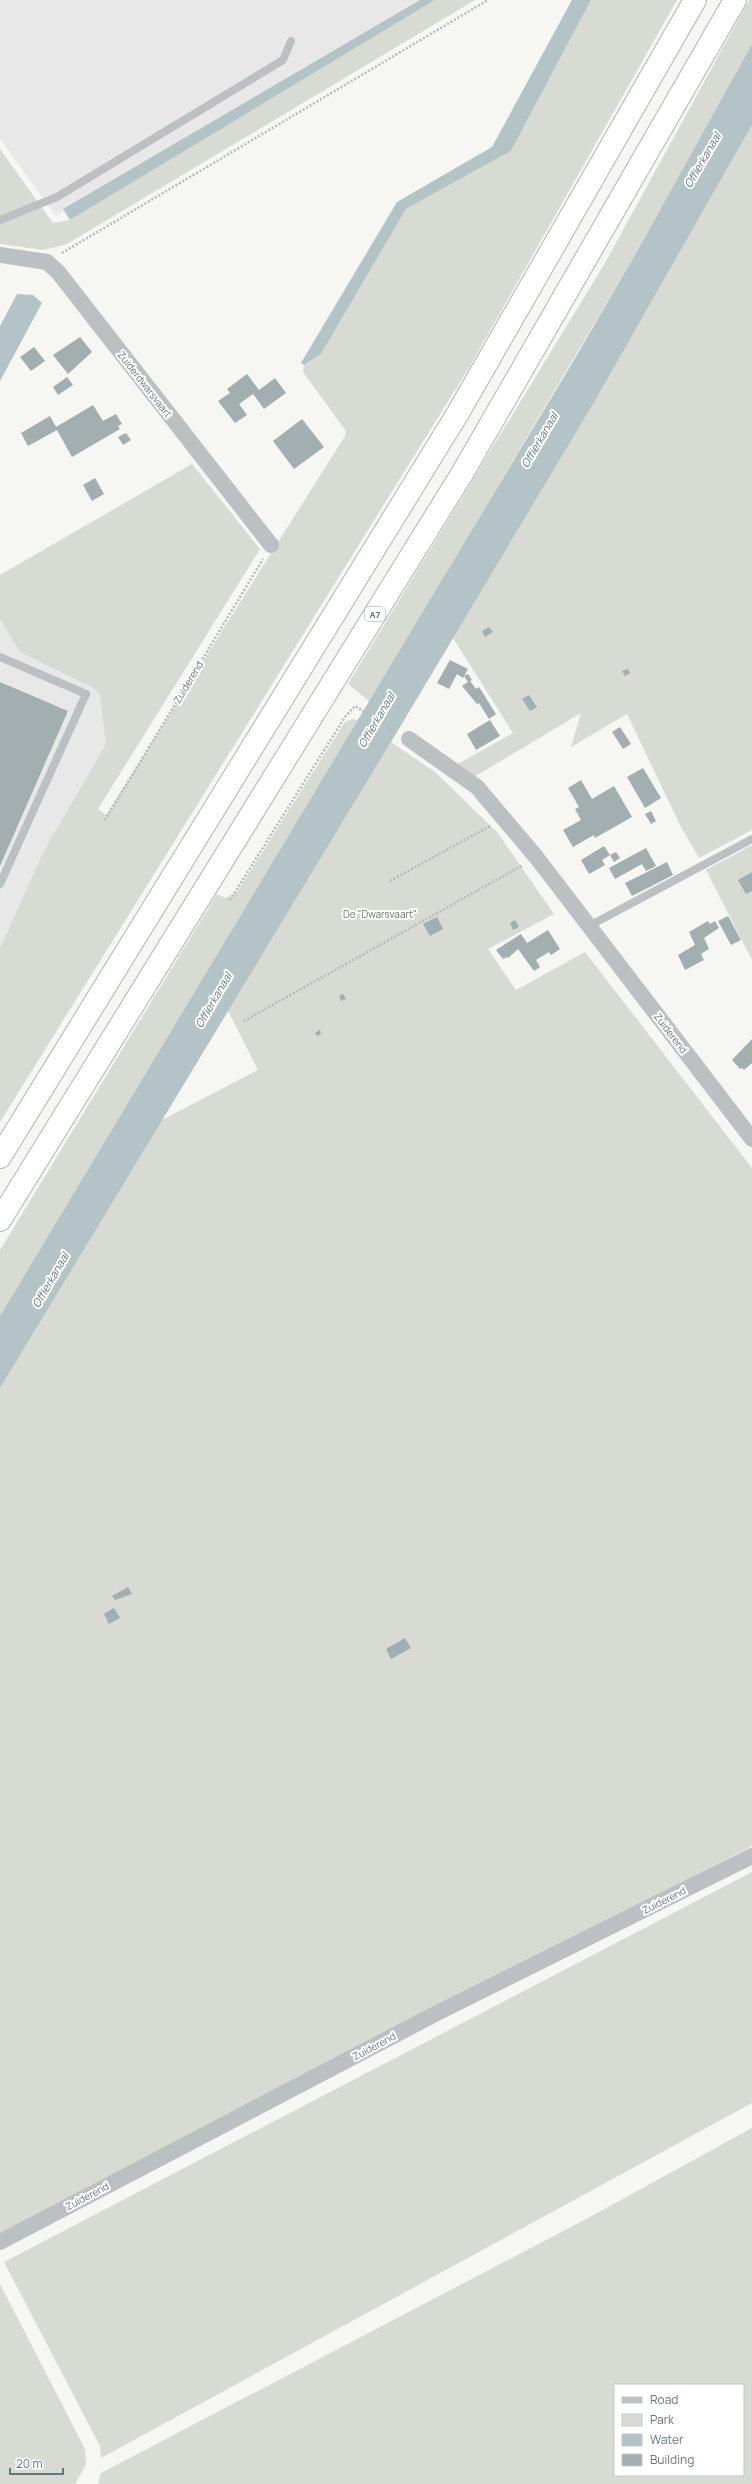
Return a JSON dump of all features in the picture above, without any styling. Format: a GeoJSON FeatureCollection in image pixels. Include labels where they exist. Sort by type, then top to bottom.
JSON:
{"type":"FeatureCollection","features":[{"type":"Feature","properties":{"kind":"highway"},"geometry":{"type":"LineString","coordinates":[[0,1157],[458,413],[695,0]]}},
{"type":"Feature","properties":{"kind":"highway","name":"A7"},"geometry":{"type":"LineString","coordinates":[[0,1220],[463,472],[735,0]]}},
{"type":"Feature","properties":{"kind":"street"},"geometry":{"type":"LineString","coordinates":[[0,255],[47,262]]}},
{"type":"Feature","properties":{"kind":"street","name":"Zuiderdwarsvaart"},"geometry":{"type":"LineString","coordinates":[[47,262],[58,272],[271,545]]}},
{"type":"Feature","properties":{"kind":"street","name":"Zuiderend"},"geometry":{"type":"LineString","coordinates":[[405,737],[426,750],[477,787],[537,858],[752,1139]]}},
{"type":"Feature","properties":{"kind":"street","name":"Zuiderend"},"geometry":{"type":"LineString","coordinates":[[0,2242],[437,2013],[752,1856]]}},
{"type":"Feature","properties":{"kind":"lane"},"geometry":{"type":"LineString","coordinates":[[0,220],[56,197],[283,60],[291,41]]}},
{"type":"Feature","properties":{"kind":"lane"},"geometry":{"type":"LineString","coordinates":[[0,657],[86,694],[0,884]]}},
{"type":"Feature","properties":{"kind":"lane"},"geometry":{"type":"LineString","coordinates":[[589,926],[752,839]]}},
{"type":"Feature","properties":{"kind":"path"},"geometry":{"type":"LineString","coordinates":[[47,262],[488,0]]}},
{"type":"Feature","properties":{"kind":"path","name":"Zuiderend"},"geometry":{"type":"LineString","coordinates":[[105,820],[271,545]]}},
{"type":"Feature","properties":{"kind":"path"},"geometry":{"type":"LineString","coordinates":[[230,900],[345,717],[355,706],[405,737]]}},
{"type":"Feature","properties":{"kind":"path"},"geometry":{"type":"LineString","coordinates":[[390,881],[504,819]]}},
{"type":"Feature","properties":{"kind":"path"},"geometry":{"type":"LineString","coordinates":[[244,1021],[537,858]]}},
{"type":"Feature","properties":{"kind":"shaded area"},"geometry":{"type":"Polygon","coordinates":[[[0,0],[423,0],[56,216],[0,139],[0,0]]]}},
{"type":"Feature","properties":{"kind":"shaded area"},"geometry":{"type":"Polygon","coordinates":[[[0,597],[137,711],[0,973],[0,597]]]}},
{"type":"Feature","properties":{"kind":"green space"},"geometry":{"type":"Polygon","coordinates":[[[435,0],[475,0],[67,244],[44,250],[0,244],[0,149],[53,223],[70,220],[435,0]]]}},
{"type":"Feature","properties":{"kind":"green space"},"geometry":{"type":"Polygon","coordinates":[[[591,0],[677,0],[470,366],[0,1122],[0,948],[44,851],[106,744],[100,695],[94,688],[20,652],[0,619],[0,575],[192,464],[260,549],[98,809],[106,815],[345,436],[346,431],[303,372],[304,365],[321,354],[406,209],[511,151],[591,0]]]}},
{"type":"Feature","properties":{"kind":"green space"},"geometry":{"type":"Polygon","coordinates":[[[749,0],[752,0],[752,44],[635,255],[370,702],[348,684],[605,263],[749,0]]]}},
{"type":"Feature","properties":{"kind":"green space"},"geometry":{"type":"Polygon","coordinates":[[[752,125],[752,830],[699,858],[681,827],[627,714],[571,747],[581,713],[474,777],[456,765],[513,733],[453,638],[596,399],[752,125]]]}},
{"type":"Feature","properties":{"kind":"green space"},"geometry":{"type":"Polygon","coordinates":[[[352,719],[358,720],[0,1316],[0,1250],[217,894],[225,898],[237,892],[345,722],[352,719]]]}},
{"type":"Feature","properties":{"kind":"green space","name":"De \"Dwarsvaart\""},"geometry":{"type":"Polygon","coordinates":[[[391,742],[435,772],[497,832],[554,914],[488,949],[516,990],[585,952],[752,1168],[752,1846],[0,2235],[0,1388],[160,1121],[258,1070],[228,1011],[391,742]]]}},
{"type":"Feature","properties":{"kind":"green space"},"geometry":{"type":"Polygon","coordinates":[[[752,845],[752,960],[706,870],[752,845]]]}},
{"type":"Feature","properties":{"kind":"green space"},"geometry":{"type":"Polygon","coordinates":[[[752,1872],[752,2103],[101,2458],[100,2446],[4,2262],[752,1872]]]}},
{"type":"Feature","properties":{"kind":"green space"},"geometry":{"type":"Polygon","coordinates":[[[752,2128],[752,2484],[98,2484],[101,2473],[588,2218],[752,2128]]]}},
{"type":"Feature","properties":{"kind":"green space"},"geometry":{"type":"Polygon","coordinates":[[[0,2284],[85,2449],[86,2465],[75,2484],[0,2484],[0,2284]]]}},
{"type":"Feature","properties":{"kind":"water"},"geometry":{"type":"Polygon","coordinates":[[[420,0],[435,0],[70,220],[63,209],[420,0]]]}},
{"type":"Feature","properties":{"kind":"water"},"geometry":{"type":"Polygon","coordinates":[[[572,0],[591,0],[511,151],[406,209],[321,354],[304,365],[301,363],[397,202],[492,147],[572,0]]]}},
{"type":"Feature","properties":{"kind":"water","name":"Offierkanaal"},"geometry":{"type":"Polygon","coordinates":[[[752,44],[752,125],[596,399],[391,742],[0,1388],[0,1316],[571,365],[635,255],[752,44]]]}},
{"type":"Feature","properties":{"kind":"water"},"geometry":{"type":"Polygon","coordinates":[[[17,294],[33,295],[42,303],[0,381],[0,326],[17,294]]]}},
{"type":"Feature","properties":{"kind":"building"},"geometry":{"type":"Polygon","coordinates":[[[80,337],[92,352],[68,374],[53,355],[80,337]]]}},
{"type":"Feature","properties":{"kind":"building"},"geometry":{"type":"Polygon","coordinates":[[[34,347],[45,361],[31,371],[20,357],[34,347]]]}},
{"type":"Feature","properties":{"kind":"building"},"geometry":{"type":"Polygon","coordinates":[[[247,374],[259,390],[275,378],[286,393],[264,409],[253,394],[239,404],[247,415],[235,423],[218,401],[230,393],[227,389],[247,374]]]}},
{"type":"Feature","properties":{"kind":"building"},"geometry":{"type":"Polygon","coordinates":[[[67,377],[73,385],[58,395],[53,387],[67,377]]]}},
{"type":"Feature","properties":{"kind":"building"},"geometry":{"type":"Polygon","coordinates":[[[93,405],[103,421],[116,414],[122,424],[118,426],[120,429],[72,457],[57,430],[28,446],[21,433],[50,416],[56,427],[93,405]]]}},
{"type":"Feature","properties":{"kind":"building"},"geometry":{"type":"Polygon","coordinates":[[[302,419],[324,447],[294,469],[273,441],[302,419]]]}},
{"type":"Feature","properties":{"kind":"building"},"geometry":{"type":"Polygon","coordinates":[[[126,433],[131,440],[123,445],[118,437],[126,433]]]}},
{"type":"Feature","properties":{"kind":"building"},"geometry":{"type":"Polygon","coordinates":[[[95,478],[104,494],[92,501],[83,485],[95,478]]]}},
{"type":"Feature","properties":{"kind":"building"},"geometry":{"type":"Polygon","coordinates":[[[489,627],[493,632],[485,637],[482,631],[489,627]]]}},
{"type":"Feature","properties":{"kind":"building"},"geometry":{"type":"Polygon","coordinates":[[[450,660],[468,669],[463,678],[457,674],[449,689],[437,683],[450,660]]]}},
{"type":"Feature","properties":{"kind":"building"},"geometry":{"type":"Polygon","coordinates":[[[628,669],[630,673],[625,676],[622,671],[628,669]]]}},
{"type":"Feature","properties":{"kind":"building"},"geometry":{"type":"Polygon","coordinates":[[[468,674],[472,680],[470,681],[476,689],[479,687],[496,714],[489,719],[479,703],[477,704],[462,686],[468,682],[464,676],[468,674]]]}},
{"type":"Feature","properties":{"kind":"building"},"geometry":{"type":"Polygon","coordinates":[[[0,682],[68,711],[0,866],[0,682]]]}},
{"type":"Feature","properties":{"kind":"building"},"geometry":{"type":"Polygon","coordinates":[[[529,695],[537,707],[530,711],[522,699],[529,695]]]}},
{"type":"Feature","properties":{"kind":"building"},"geometry":{"type":"Polygon","coordinates":[[[490,720],[500,736],[476,750],[467,734],[490,720]]]}},
{"type":"Feature","properties":{"kind":"building"},"geometry":{"type":"Polygon","coordinates":[[[620,727],[631,744],[623,749],[612,732],[620,727]]]}},
{"type":"Feature","properties":{"kind":"building"},"geometry":{"type":"Polygon","coordinates":[[[643,768],[661,798],[645,808],[627,777],[643,768]]]}},
{"type":"Feature","properties":{"kind":"building"},"geometry":{"type":"Polygon","coordinates":[[[581,780],[592,799],[614,786],[632,817],[595,838],[594,835],[573,847],[563,830],[581,820],[575,809],[579,807],[568,788],[581,780]]]}},
{"type":"Feature","properties":{"kind":"building"},"geometry":{"type":"Polygon","coordinates":[[[651,811],[656,821],[651,824],[645,814],[651,811]]]}},
{"type":"Feature","properties":{"kind":"building"},"geometry":{"type":"Polygon","coordinates":[[[604,846],[610,855],[602,860],[605,865],[589,874],[581,860],[604,846]]]}},
{"type":"Feature","properties":{"kind":"building"},"geometry":{"type":"Polygon","coordinates":[[[646,848],[656,866],[646,871],[642,864],[615,879],[609,868],[646,848]]]}},
{"type":"Feature","properties":{"kind":"building"},"geometry":{"type":"Polygon","coordinates":[[[616,852],[620,858],[614,862],[610,855],[616,852]]]}},
{"type":"Feature","properties":{"kind":"building"},"geometry":{"type":"Polygon","coordinates":[[[667,862],[673,875],[632,896],[625,883],[667,862]]]}},
{"type":"Feature","properties":{"kind":"building"},"geometry":{"type":"Polygon","coordinates":[[[752,872],[752,891],[746,894],[738,880],[752,872]]]}},
{"type":"Feature","properties":{"kind":"building"},"geometry":{"type":"Polygon","coordinates":[[[728,916],[741,940],[731,945],[718,921],[728,916]]]}},
{"type":"Feature","properties":{"kind":"building"},"geometry":{"type":"Polygon","coordinates":[[[437,917],[443,929],[430,936],[423,924],[437,917]]]}},
{"type":"Feature","properties":{"kind":"building"},"geometry":{"type":"Polygon","coordinates":[[[515,920],[519,927],[513,930],[510,923],[515,920]]]}},
{"type":"Feature","properties":{"kind":"building"},"geometry":{"type":"Polygon","coordinates":[[[708,921],[710,924],[715,921],[719,928],[704,938],[709,949],[701,954],[704,960],[685,970],[678,955],[695,945],[689,932],[708,921]]]}},
{"type":"Feature","properties":{"kind":"building"},"geometry":{"type":"Polygon","coordinates":[[[548,930],[560,949],[551,955],[549,952],[536,960],[540,967],[534,971],[518,949],[508,958],[503,959],[496,950],[521,934],[527,943],[548,930]]]}},
{"type":"Feature","properties":{"kind":"building"},"geometry":{"type":"Polygon","coordinates":[[[343,994],[346,999],[341,1001],[339,996],[343,994]]]}},
{"type":"Feature","properties":{"kind":"building"},"geometry":{"type":"Polygon","coordinates":[[[320,1030],[321,1034],[317,1036],[315,1033],[320,1030]]]}},
{"type":"Feature","properties":{"kind":"building"},"geometry":{"type":"Polygon","coordinates":[[[752,1039],[752,1063],[744,1070],[742,1068],[740,1069],[732,1060],[752,1039]]]}},
{"type":"Feature","properties":{"kind":"building"},"geometry":{"type":"Polygon","coordinates":[[[128,1587],[132,1594],[115,1600],[112,1596],[128,1587]]]}},
{"type":"Feature","properties":{"kind":"building"},"geometry":{"type":"Polygon","coordinates":[[[114,1608],[120,1618],[109,1624],[104,1614],[114,1608]]]}},
{"type":"Feature","properties":{"kind":"building"},"geometry":{"type":"Polygon","coordinates":[[[405,1638],[411,1648],[391,1659],[386,1649],[405,1638]]]}}]}
